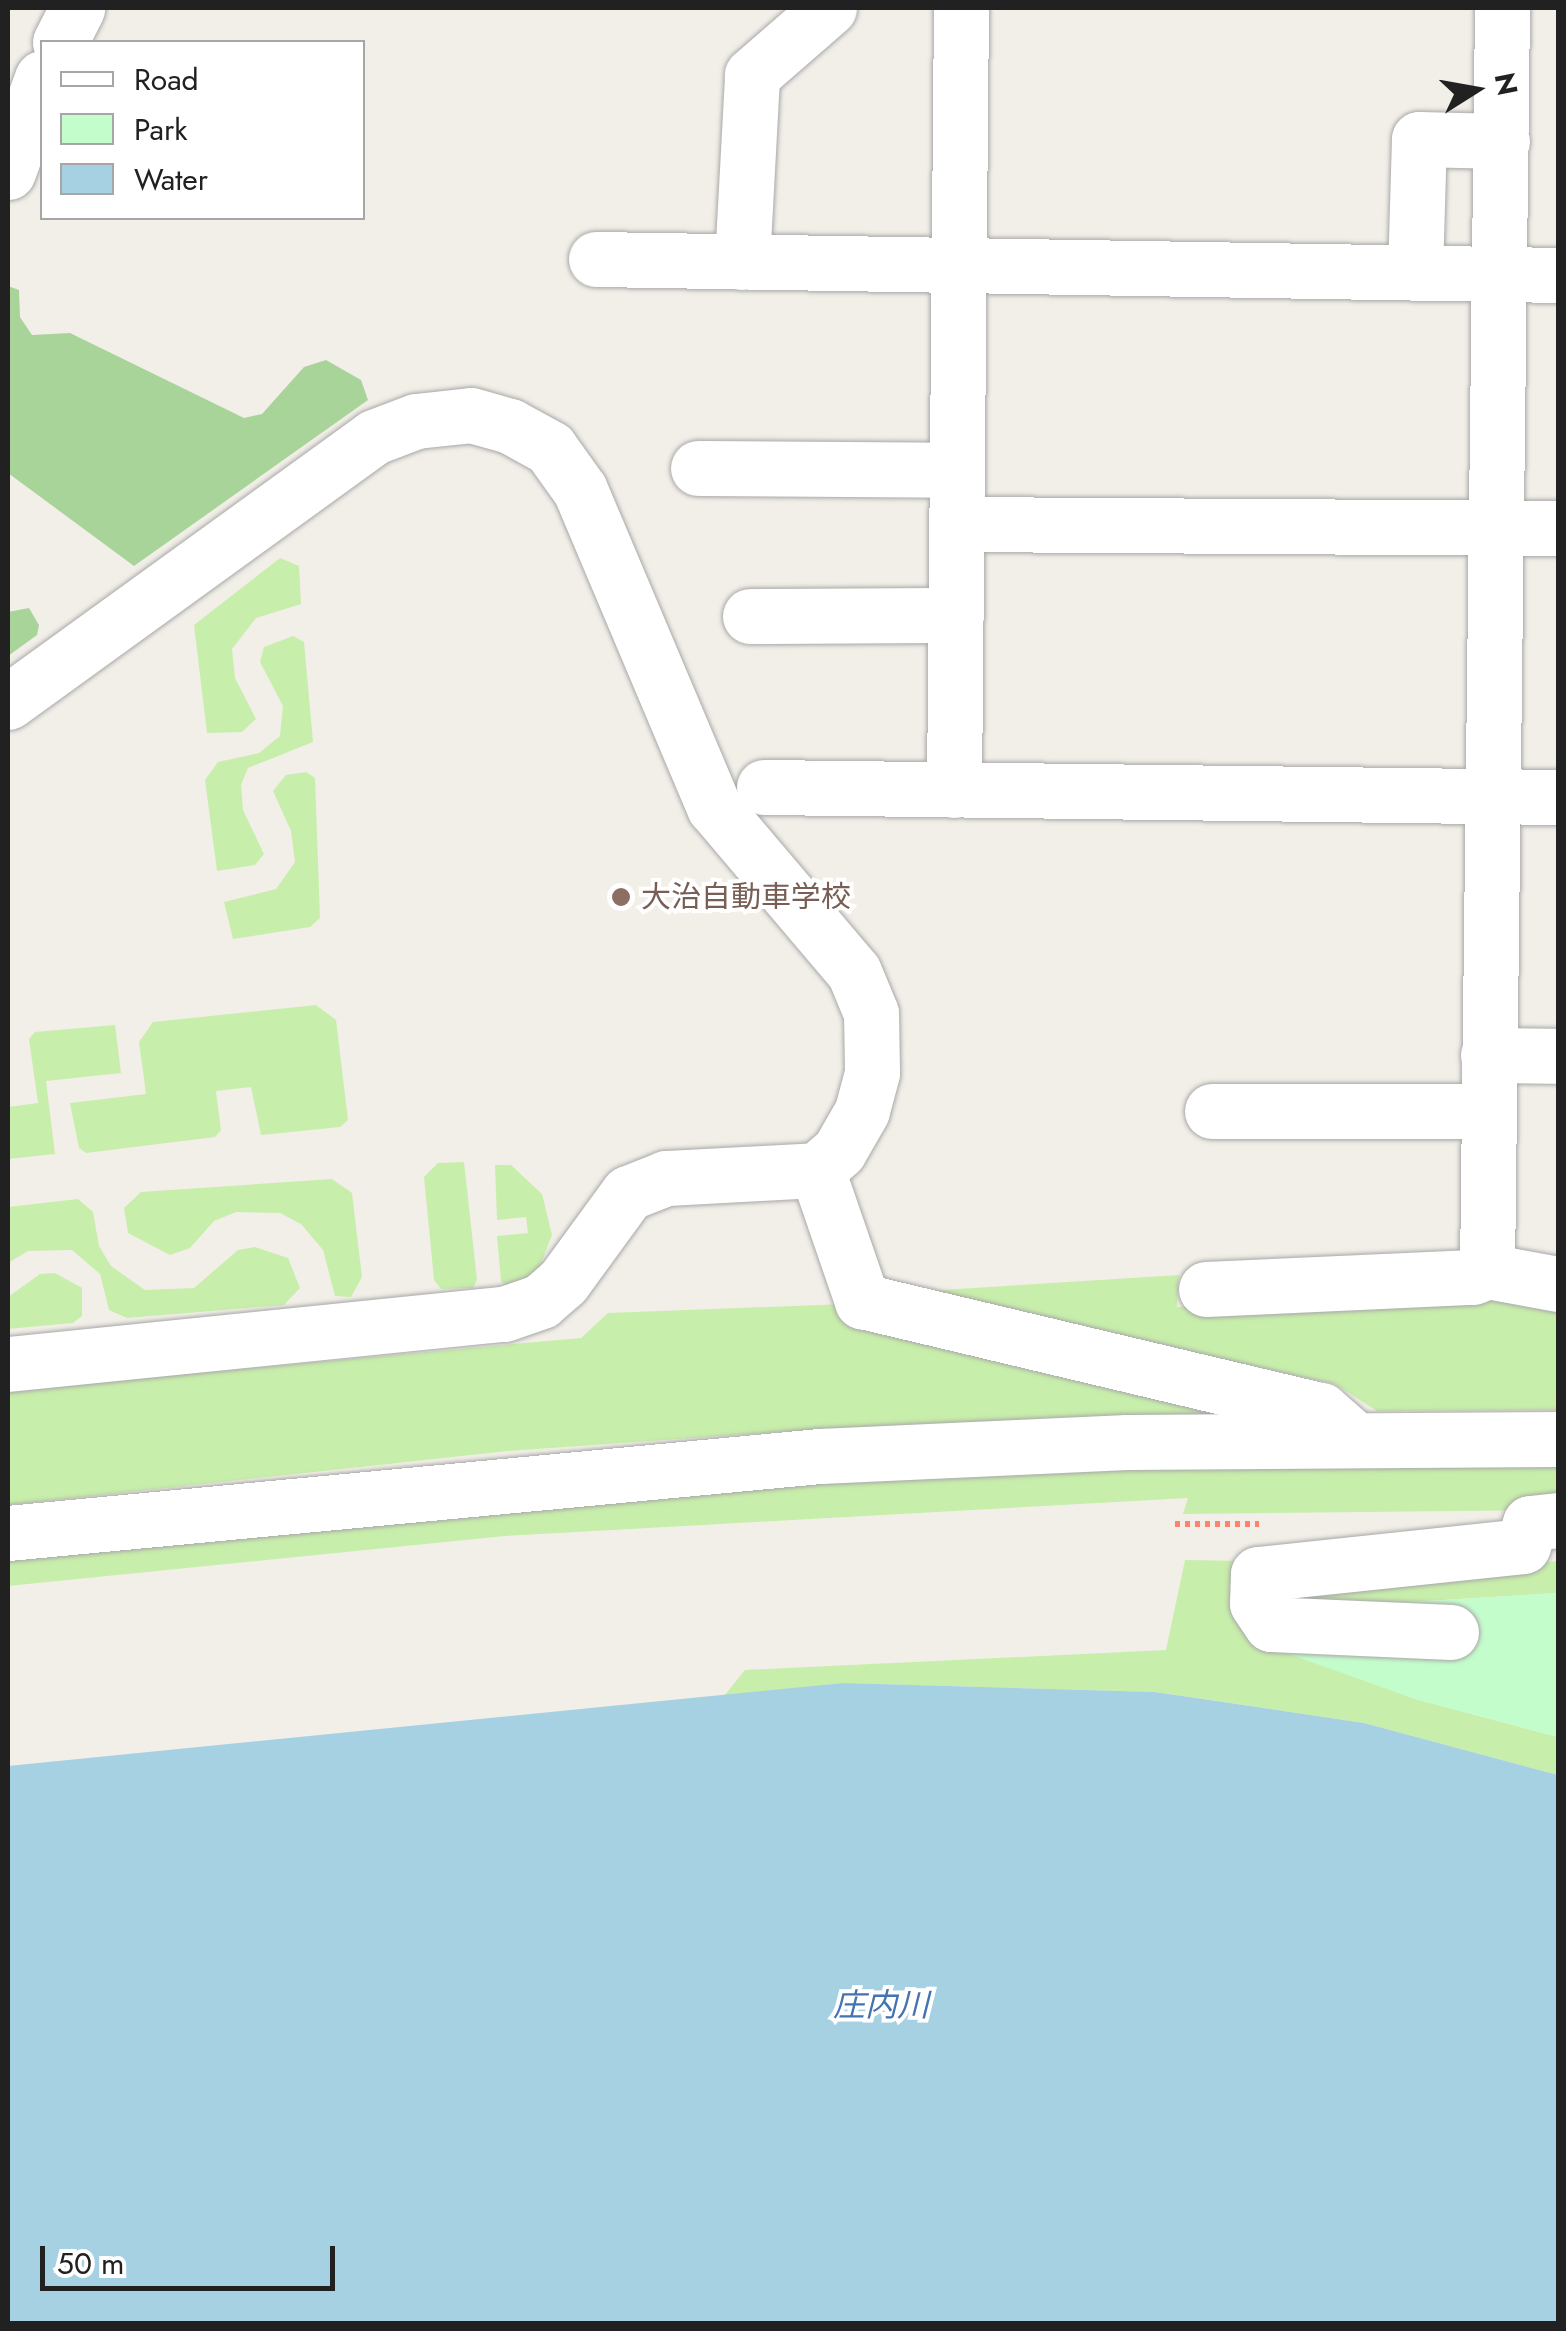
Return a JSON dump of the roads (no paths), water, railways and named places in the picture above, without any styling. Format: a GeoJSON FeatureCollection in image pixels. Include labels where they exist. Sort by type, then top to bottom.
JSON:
{"type":"FeatureCollection","features":[{"type":"Feature","properties":{"kind":"street"},"geometry":{"type":"LineString","coordinates":[[61,40],[78,8]]}},
{"type":"Feature","properties":{"kind":"street"},"geometry":{"type":"LineString","coordinates":[[742,262],[752,74],[829,8]]}},
{"type":"Feature","properties":{"kind":"street"},"geometry":{"type":"LineString","coordinates":[[954,790],[961,8]]}},
{"type":"Feature","properties":{"kind":"street"},"geometry":{"type":"LineString","coordinates":[[1487,1271],[1490,796],[1502,274],[1502,8]]}},
{"type":"Feature","properties":{"kind":"street"},"geometry":{"type":"LineString","coordinates":[[8,172],[40,84]]}},
{"type":"Feature","properties":{"kind":"street"},"geometry":{"type":"LineString","coordinates":[[1415,273],[1419,139],[1502,142]]}},
{"type":"Feature","properties":{"kind":"street"},"geometry":{"type":"LineString","coordinates":[[596,259],[1558,274]]}},
{"type":"Feature","properties":{"kind":"street"},"geometry":{"type":"LineString","coordinates":[[8,702],[374,437],[416,421],[471,414],[550,448],[580,490],[714,807],[854,972],[871,1012],[872,1072],[862,1111],[839,1151],[817,1170],[666,1178],[628,1194],[563,1282],[541,1301],[504,1314],[8,1364]]}},
{"type":"Feature","properties":{"kind":"street"},"geometry":{"type":"LineString","coordinates":[[698,468],[957,470]]}},
{"type":"Feature","properties":{"kind":"street"},"geometry":{"type":"LineString","coordinates":[[957,524],[1558,528]]}},
{"type":"Feature","properties":{"kind":"street"},"geometry":{"type":"LineString","coordinates":[[750,616],[956,615]]}},
{"type":"Feature","properties":{"kind":"street"},"geometry":{"type":"LineString","coordinates":[[764,787],[1558,797]]}},
{"type":"Feature","properties":{"kind":"street"},"geometry":{"type":"LineString","coordinates":[[1488,1055],[1558,1056]]}},
{"type":"Feature","properties":{"kind":"street"},"geometry":{"type":"LineString","coordinates":[[1212,1111],[1488,1111]]}},
{"type":"Feature","properties":{"kind":"street"},"geometry":{"type":"LineString","coordinates":[[817,1170],[862,1301],[1320,1410],[1353,1438]]}},
{"type":"Feature","properties":{"kind":"street"},"geometry":{"type":"LineString","coordinates":[[1206,1290],[1473,1278],[1487,1271],[1558,1284]]}},
{"type":"Feature","properties":{"kind":"street"},"geometry":{"type":"LineString","coordinates":[[8,1533],[820,1456],[1353,1438],[1558,1439]]}},
{"type":"Feature","properties":{"kind":"street"},"geometry":{"type":"LineString","coordinates":[[1450,1632],[1271,1624],[1257,1603],[1258,1574],[1523,1546],[1530,1523],[1558,1520]]}},
{"type":"Feature","properties":{"kind":"water","name":"庄内川"},"geometry":{"type":"Polygon","coordinates":[[[843,1683],[1155,1692],[1364,1723],[1558,1775],[1558,2323],[8,2323],[8,1766],[843,1683]]]}},
{"type":"Feature","properties":{"kind":"place","name":"大治自動車学校"},"geometry":{"type":"Point","coordinates":[621,897]}}]}
